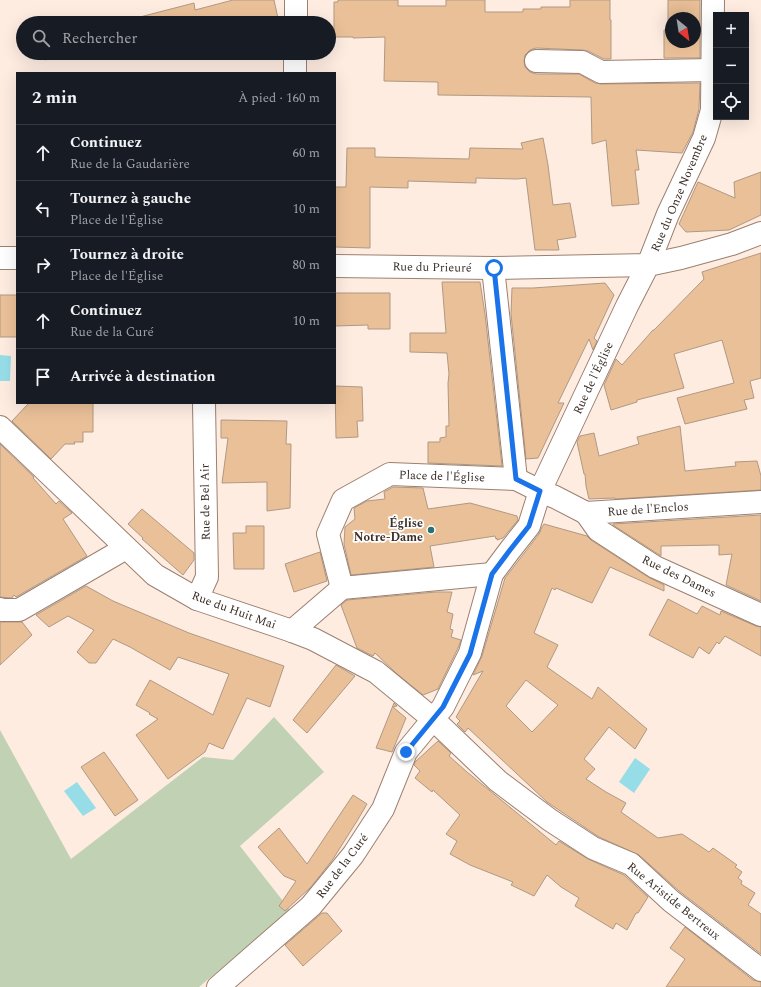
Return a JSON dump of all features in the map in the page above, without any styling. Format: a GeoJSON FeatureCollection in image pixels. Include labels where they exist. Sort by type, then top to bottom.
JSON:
{"type":"FeatureCollection","features":[{"type":"Feature","properties":{"kind":"street"},"geometry":{"type":"LineString","coordinates":[[296,0],[296,16]]}},
{"type":"Feature","properties":{"kind":"street","name":"Rue du Onze Novembre"},"geometry":{"type":"LineString","coordinates":[[648,265],[668,214],[704,138],[712,110],[713,0]]}},
{"type":"Feature","properties":{"kind":"street"},"geometry":{"type":"LineString","coordinates":[[295,60],[295,72]]}},
{"type":"Feature","properties":{"kind":"street"},"geometry":{"type":"LineString","coordinates":[[536,61],[582,62],[601,72],[712,70]]}},
{"type":"Feature","properties":{"kind":"street","name":"Rue du Prieuré"},"geometry":{"type":"LineString","coordinates":[[336,266],[494,268],[648,265],[682,258],[732,244],[761,233]]}},
{"type":"Feature","properties":{"kind":"street"},"geometry":{"type":"LineString","coordinates":[[0,258],[16,258]]}},
{"type":"Feature","properties":{"kind":"street","name":"Rue de l'Église"},"geometry":{"type":"LineString","coordinates":[[540,491],[627,306],[648,265]]}},
{"type":"Feature","properties":{"kind":"street"},"geometry":{"type":"LineString","coordinates":[[494,268],[516,479]]}},
{"type":"Feature","properties":{"kind":"street","name":"Rue de Bel Air"},"geometry":{"type":"LineString","coordinates":[[197,599],[206,577],[204,404]]}},
{"type":"Feature","properties":{"kind":"street","name":"Rue du Huit Mai"},"geometry":{"type":"LineString","coordinates":[[0,427],[155,575],[197,599],[313,639],[376,672],[433,719]]}},
{"type":"Feature","properties":{"kind":"street","name":"Place de l'Église"},"geometry":{"type":"LineString","coordinates":[[342,588],[328,534],[343,500],[390,474],[516,479],[540,491]]}},
{"type":"Feature","properties":{"kind":"street"},"geometry":{"type":"LineString","coordinates":[[433,719],[443,707],[470,654],[492,574],[529,526],[540,491],[586,513]]}},
{"type":"Feature","properties":{"kind":"street","name":"Rue de l'Enclos"},"geometry":{"type":"LineString","coordinates":[[586,513],[761,502]]}},
{"type":"Feature","properties":{"kind":"street","name":"Rue des Dames"},"geometry":{"type":"LineString","coordinates":[[586,513],[598,530],[655,567],[761,614]]}},
{"type":"Feature","properties":{"kind":"street"},"geometry":{"type":"LineString","coordinates":[[0,609],[19,610],[126,548]]}},
{"type":"Feature","properties":{"kind":"street"},"geometry":{"type":"LineString","coordinates":[[292,631],[342,588],[492,574]]}},
{"type":"Feature","properties":{"kind":"street","name":"Rue Aristide Bertreux"},"geometry":{"type":"LineString","coordinates":[[433,719],[498,781],[544,816],[593,848],[631,864],[671,901],[761,970]]}},
{"type":"Feature","properties":{"kind":"street","name":"Rue de la Curé"},"geometry":{"type":"LineString","coordinates":[[218,987],[311,906],[353,855],[382,809],[406,752],[433,719]]}},
{"type":"Feature","properties":{"kind":"green space"},"geometry":{"type":"Polygon","coordinates":[[[274,717],[324,772],[240,846],[290,910],[199,987],[0,987],[0,730],[71,859],[203,757],[233,760],[274,717]]]}},
{"type":"Feature","properties":{"kind":"water"},"geometry":{"type":"Polygon","coordinates":[[[0,355],[11,356],[10,381],[0,381],[0,355]]]}},
{"type":"Feature","properties":{"kind":"water"},"geometry":{"type":"Polygon","coordinates":[[[635,758],[650,769],[634,793],[619,782],[635,758]]]}},
{"type":"Feature","properties":{"kind":"water"},"geometry":{"type":"Polygon","coordinates":[[[77,782],[96,808],[83,816],[64,791],[77,782]]]}},
{"type":"Feature","properties":{"kind":"building"},"geometry":{"type":"Polygon","coordinates":[[[233,0],[274,0],[277,16],[144,16],[194,3],[195,10],[233,0]]]}},
{"type":"Feature","properties":{"kind":"building"},"geometry":{"type":"Polygon","coordinates":[[[338,0],[398,0],[398,6],[446,6],[446,0],[485,0],[485,12],[523,12],[523,9],[541,9],[541,7],[570,7],[570,0],[610,0],[611,59],[604,59],[588,51],[582,50],[536,48],[530,50],[525,55],[525,67],[530,72],[536,74],[579,74],[595,83],[601,84],[700,83],[699,109],[693,132],[682,153],[636,150],[639,170],[635,170],[639,204],[612,206],[606,140],[592,144],[591,97],[438,95],[438,82],[384,81],[385,37],[336,37],[334,2],[338,2],[338,0]]]}},
{"type":"Feature","properties":{"kind":"building"},"geometry":{"type":"Polygon","coordinates":[[[668,0],[700,0],[700,12],[668,12],[668,0]]]}},
{"type":"Feature","properties":{"kind":"building"},"geometry":{"type":"Polygon","coordinates":[[[664,30],[665,48],[700,48],[700,58],[664,58],[664,30]]]}},
{"type":"Feature","properties":{"kind":"building"},"geometry":{"type":"Polygon","coordinates":[[[543,138],[553,205],[570,203],[576,237],[557,240],[559,250],[535,250],[526,178],[476,178],[476,183],[408,181],[408,188],[370,187],[370,248],[336,247],[336,187],[346,187],[347,148],[375,148],[375,157],[469,159],[470,148],[523,149],[521,143],[543,138]]]}},
{"type":"Feature","properties":{"kind":"building"},"geometry":{"type":"Polygon","coordinates":[[[761,172],[761,215],[729,230],[686,232],[679,224],[698,182],[735,198],[734,182],[761,172]]]}},
{"type":"Feature","properties":{"kind":"building"},"geometry":{"type":"Polygon","coordinates":[[[761,253],[761,378],[750,381],[754,398],[744,400],[747,409],[685,424],[677,398],[734,383],[722,340],[674,354],[684,388],[637,400],[637,402],[611,410],[604,385],[616,359],[622,365],[653,330],[704,279],[702,272],[761,253]]]}},
{"type":"Feature","properties":{"kind":"building"},"geometry":{"type":"Polygon","coordinates":[[[442,282],[480,282],[502,466],[428,463],[428,442],[440,442],[440,438],[446,437],[446,426],[449,426],[449,374],[447,353],[410,352],[410,333],[446,333],[442,282]]]}},
{"type":"Feature","properties":{"kind":"building"},"geometry":{"type":"Polygon","coordinates":[[[605,283],[614,295],[594,338],[597,341],[593,350],[589,339],[558,403],[564,403],[538,458],[526,459],[511,314],[512,288],[605,283]]]}},
{"type":"Feature","properties":{"kind":"building"},"geometry":{"type":"Polygon","coordinates":[[[336,293],[390,293],[390,329],[368,329],[368,325],[336,326],[336,293]]]}},
{"type":"Feature","properties":{"kind":"building"},"geometry":{"type":"Polygon","coordinates":[[[0,295],[16,295],[16,337],[0,337],[0,295]]]}},
{"type":"Feature","properties":{"kind":"building"},"geometry":{"type":"Polygon","coordinates":[[[336,386],[362,387],[363,421],[357,421],[358,437],[336,438],[336,386]]]}},
{"type":"Feature","properties":{"kind":"building"},"geometry":{"type":"Polygon","coordinates":[[[28,404],[93,404],[93,432],[83,432],[83,442],[65,444],[51,459],[12,421],[28,404]]]}},
{"type":"Feature","properties":{"kind":"building"},"geometry":{"type":"Polygon","coordinates":[[[221,420],[287,421],[286,444],[291,444],[290,508],[267,511],[267,482],[222,483],[228,438],[221,438],[221,420]]]}},
{"type":"Feature","properties":{"kind":"building"},"geometry":{"type":"Polygon","coordinates":[[[680,426],[685,471],[736,466],[735,462],[757,461],[761,476],[761,490],[615,499],[589,499],[585,474],[577,442],[580,436],[594,433],[599,456],[639,444],[637,437],[680,426]]]}},
{"type":"Feature","properties":{"kind":"building"},"geometry":{"type":"Polygon","coordinates":[[[0,444],[34,477],[33,478],[56,504],[59,501],[72,513],[63,519],[87,556],[16,597],[14,595],[12,598],[0,597],[0,444]]]}},
{"type":"Feature","properties":{"kind":"building","name":"Église Notre-Dame"},"geometry":{"type":"Polygon","coordinates":[[[393,487],[423,488],[428,509],[470,503],[517,516],[518,520],[503,538],[497,540],[495,536],[430,546],[434,567],[351,575],[344,544],[345,527],[355,519],[354,508],[367,501],[385,499],[384,492],[393,487]]]}},
{"type":"Feature","properties":{"kind":"building"},"geometry":{"type":"Polygon","coordinates":[[[142,509],[194,553],[194,560],[183,575],[142,539],[143,538],[128,524],[142,509]]]}},
{"type":"Feature","properties":{"kind":"building"},"geometry":{"type":"Polygon","coordinates":[[[761,515],[761,601],[726,585],[732,554],[719,555],[719,545],[661,546],[661,556],[613,525],[613,524],[761,515]]]}},
{"type":"Feature","properties":{"kind":"building"},"geometry":{"type":"Polygon","coordinates":[[[544,524],[587,536],[648,577],[664,585],[664,591],[610,567],[592,603],[556,588],[555,590],[552,588],[534,633],[558,645],[547,667],[592,699],[598,687],[647,729],[635,749],[609,727],[584,759],[595,769],[586,779],[626,803],[621,812],[658,838],[682,834],[709,852],[713,848],[737,865],[735,867],[742,872],[738,878],[742,881],[741,884],[755,893],[748,905],[761,914],[761,954],[679,891],[639,855],[599,837],[547,802],[468,728],[465,732],[457,724],[460,721],[456,717],[483,671],[473,675],[482,656],[505,578],[539,534],[544,524]],[[526,680],[506,706],[532,732],[558,705],[526,680]]]}},
{"type":"Feature","properties":{"kind":"building"},"geometry":{"type":"Polygon","coordinates":[[[246,526],[264,526],[264,569],[234,569],[233,533],[246,533],[246,526]]]}},
{"type":"Feature","properties":{"kind":"building"},"geometry":{"type":"Polygon","coordinates":[[[320,552],[327,581],[294,592],[285,564],[320,552]]]}},
{"type":"Feature","properties":{"kind":"building"},"geometry":{"type":"Polygon","coordinates":[[[86,586],[113,601],[189,633],[284,666],[270,707],[247,698],[223,749],[209,743],[205,752],[168,779],[136,735],[158,719],[136,705],[150,680],[213,715],[229,674],[178,657],[170,670],[113,639],[96,663],[89,663],[77,652],[94,630],[68,616],[49,627],[36,615],[86,586]]]}},
{"type":"Feature","properties":{"kind":"building"},"geometry":{"type":"Polygon","coordinates":[[[436,592],[452,592],[447,612],[453,614],[450,629],[453,630],[451,637],[461,640],[438,689],[423,695],[396,673],[375,653],[373,656],[357,648],[341,605],[347,600],[436,592]]]}},
{"type":"Feature","properties":{"kind":"building"},"geometry":{"type":"Polygon","coordinates":[[[668,599],[697,614],[702,606],[720,615],[721,611],[761,627],[761,656],[725,636],[719,644],[717,642],[709,654],[699,647],[693,658],[649,635],[668,599]]]}},
{"type":"Feature","properties":{"kind":"building"},"geometry":{"type":"Polygon","coordinates":[[[0,622],[22,622],[32,635],[0,665],[0,622]]]}},
{"type":"Feature","properties":{"kind":"building"},"geometry":{"type":"Polygon","coordinates":[[[336,665],[355,676],[307,733],[293,720],[336,665]]]}},
{"type":"Feature","properties":{"kind":"building"},"geometry":{"type":"Polygon","coordinates":[[[394,703],[397,706],[393,707],[406,718],[392,752],[376,748],[394,703]]]}},
{"type":"Feature","properties":{"kind":"building"},"geometry":{"type":"Polygon","coordinates":[[[438,741],[451,753],[449,756],[467,772],[556,845],[559,841],[588,859],[624,875],[648,897],[638,913],[636,913],[627,930],[616,923],[613,929],[575,906],[579,898],[561,887],[547,875],[534,896],[511,885],[513,882],[470,865],[450,854],[457,841],[446,834],[460,815],[433,790],[432,792],[415,778],[420,771],[414,765],[415,762],[438,741]]]}},
{"type":"Feature","properties":{"kind":"building"},"geometry":{"type":"Polygon","coordinates":[[[104,752],[138,800],[115,816],[81,767],[104,752]]]}},
{"type":"Feature","properties":{"kind":"building"},"geometry":{"type":"Polygon","coordinates":[[[353,795],[367,804],[333,859],[311,887],[285,911],[279,906],[296,881],[284,876],[258,847],[279,828],[307,864],[353,795]]]}},
{"type":"Feature","properties":{"kind":"building"},"geometry":{"type":"Polygon","coordinates":[[[322,913],[327,913],[342,931],[303,966],[285,945],[322,913]]]}},
{"type":"Feature","properties":{"kind":"building"},"geometry":{"type":"Polygon","coordinates":[[[685,927],[753,980],[761,982],[761,987],[666,987],[685,959],[670,948],[685,927]]]}},
{"type":"Feature","properties":{"kind":"place","name":"Église Notre-Dame"},"geometry":{"type":"Point","coordinates":[431,530]}},
{"type":"Feature","properties":{"kind":"route"},"geometry":{"type":"LineString","coordinates":[[406,752],[443,707],[470,654],[492,574],[529,526],[540,491],[516,479],[494,268]]}}]}
